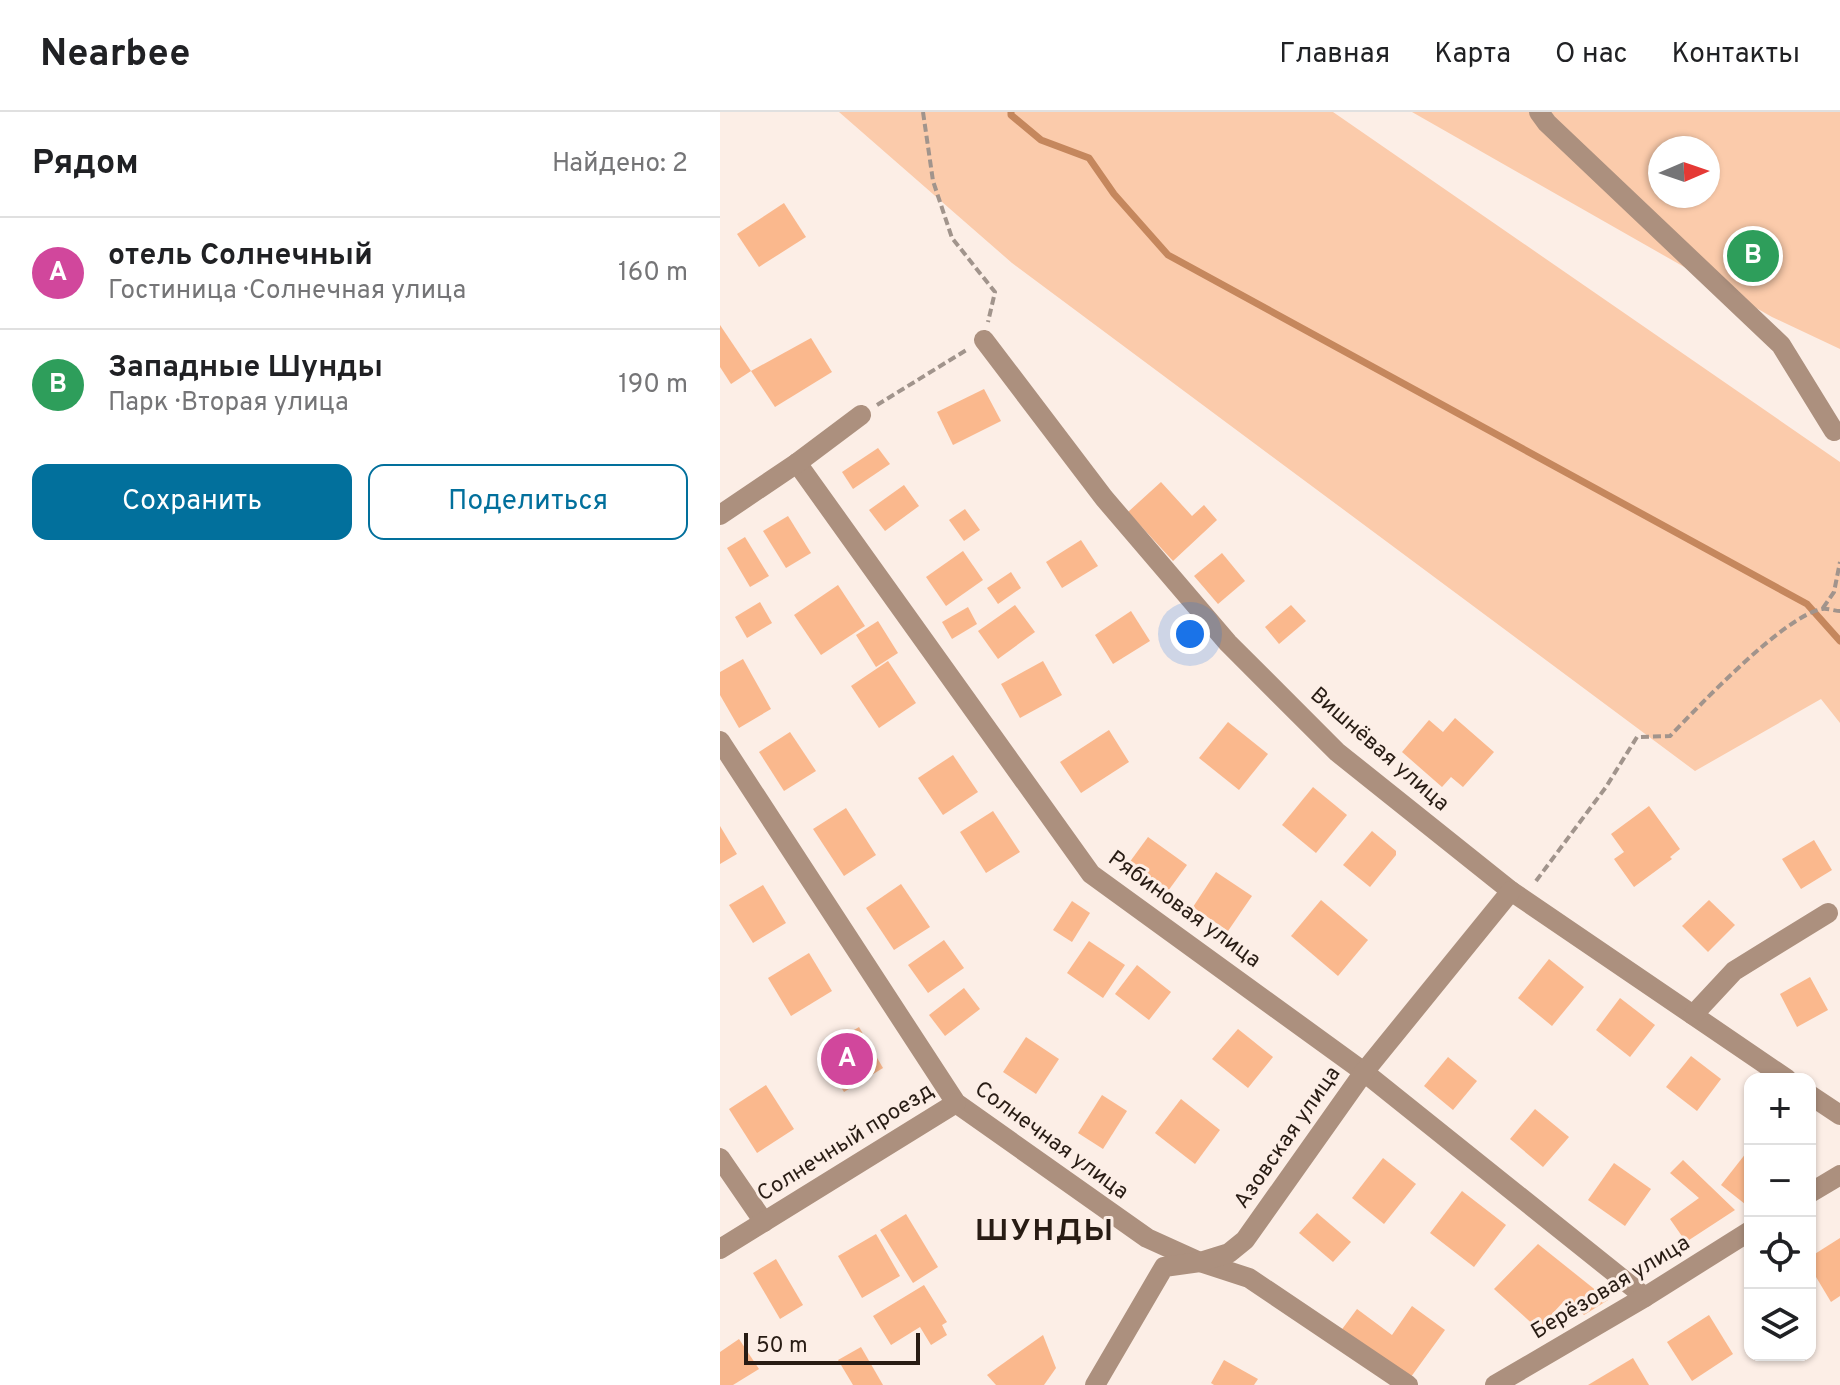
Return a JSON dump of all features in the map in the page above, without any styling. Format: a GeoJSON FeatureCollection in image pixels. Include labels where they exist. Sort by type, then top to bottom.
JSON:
{"type":"FeatureCollection","features":[{"type":"Feature","properties":{"kind":"street"},"geometry":{"type":"LineString","coordinates":[[1539,112],[1781,345],[1834,431]]}},
{"type":"Feature","properties":{"kind":"street","name":"Вишнёвая улица"},"geometry":{"type":"LineString","coordinates":[[984,340],[1104,498],[1228,643],[1337,752],[1517,895],[1778,1073]]}},
{"type":"Feature","properties":{"kind":"street"},"geometry":{"type":"LineString","coordinates":[[720,515],[861,415]]}},
{"type":"Feature","properties":{"kind":"street","name":"Рябиновая улица"},"geometry":{"type":"LineString","coordinates":[[797,463],[1091,874],[1364,1072],[1645,1297]]}},
{"type":"Feature","properties":{"kind":"street","name":"Солнечная улица"},"geometry":{"type":"LineString","coordinates":[[720,741],[956,1103],[1147,1238],[1200,1262],[1249,1278],[1408,1385]]}},
{"type":"Feature","properties":{"kind":"street","name":"Азовская улица"},"geometry":{"type":"LineString","coordinates":[[1095,1385],[1164,1267],[1200,1262],[1229,1253],[1245,1240],[1364,1072],[1517,895]]}},
{"type":"Feature","properties":{"kind":"street"},"geometry":{"type":"LineString","coordinates":[[1693,1015],[1734,971],[1828,913]]}},
{"type":"Feature","properties":{"kind":"street"},"geometry":{"type":"LineString","coordinates":[[1816,1099],[1840,1115]]}},
{"type":"Feature","properties":{"kind":"street","name":"Солнечный проезд"},"geometry":{"type":"LineString","coordinates":[[720,1249],[956,1103]]}},
{"type":"Feature","properties":{"kind":"street"},"geometry":{"type":"LineString","coordinates":[[720,1158],[764,1222]]}},
{"type":"Feature","properties":{"kind":"street"},"geometry":{"type":"LineString","coordinates":[[1816,1189],[1840,1175]]}},
{"type":"Feature","properties":{"kind":"street","name":"Берёзовая улица"},"geometry":{"type":"LineString","coordinates":[[1495,1385],[1744,1235]]}},
{"type":"Feature","properties":{"kind":"path"},"geometry":{"type":"LineString","coordinates":[[861,415],[984,340],[995,292],[952,238],[933,181],[923,112]]}},
{"type":"Feature","properties":{"kind":"path"},"geometry":{"type":"LineString","coordinates":[[1822,609],[1834,592],[1840,562]]}},
{"type":"Feature","properties":{"kind":"path"},"geometry":{"type":"LineString","coordinates":[[1517,895],[1606,787],[1637,737],[1670,736],[1713,692],[1794,621],[1822,609],[1840,611]]}},
{"type":"Feature","properties":{"kind":"shaded area"},"geometry":{"type":"Polygon","coordinates":[[[839,112],[1333,112],[1840,462],[1840,723],[1821,699],[1695,771],[1012,263],[839,112]]]}},
{"type":"Feature","properties":{"kind":"shaded area"},"geometry":{"type":"Polygon","coordinates":[[[1412,112],[1840,112],[1840,349],[1772,317],[1412,112]]]}},
{"type":"Feature","properties":{"kind":"building"},"geometry":{"type":"Polygon","coordinates":[[[784,203],[806,237],[759,267],[737,234],[784,203]]]}},
{"type":"Feature","properties":{"kind":"building"},"geometry":{"type":"Polygon","coordinates":[[[720,325],[751,371],[731,384],[720,367],[720,325]]]}},
{"type":"Feature","properties":{"kind":"building"},"geometry":{"type":"Polygon","coordinates":[[[811,338],[832,372],[775,407],[751,371],[811,338]]]}},
{"type":"Feature","properties":{"kind":"building"},"geometry":{"type":"Polygon","coordinates":[[[984,389],[1001,421],[953,445],[937,412],[984,389]]]}},
{"type":"Feature","properties":{"kind":"building"},"geometry":{"type":"Polygon","coordinates":[[[878,448],[890,464],[853,489],[842,472],[878,448]]]}},
{"type":"Feature","properties":{"kind":"building"},"geometry":{"type":"Polygon","coordinates":[[[1161,482],[1192,516],[1204,505],[1217,520],[1173,561],[1128,512],[1161,482]]]}},
{"type":"Feature","properties":{"kind":"building"},"geometry":{"type":"Polygon","coordinates":[[[904,485],[919,506],[885,531],[869,510],[904,485]]]}},
{"type":"Feature","properties":{"kind":"building"},"geometry":{"type":"Polygon","coordinates":[[[965,509],[980,530],[964,541],[949,520],[965,509]]]}},
{"type":"Feature","properties":{"kind":"building"},"geometry":{"type":"Polygon","coordinates":[[[788,516],[811,553],[786,568],[763,531],[788,516]]]}},
{"type":"Feature","properties":{"kind":"building"},"geometry":{"type":"Polygon","coordinates":[[[745,537],[769,576],[750,587],[727,548],[745,537]]]}},
{"type":"Feature","properties":{"kind":"building"},"geometry":{"type":"Polygon","coordinates":[[[1081,540],[1098,566],[1062,588],[1046,562],[1081,540]]]}},
{"type":"Feature","properties":{"kind":"building"},"geometry":{"type":"Polygon","coordinates":[[[963,551],[983,580],[946,606],[926,577],[963,551]]]}},
{"type":"Feature","properties":{"kind":"building"},"geometry":{"type":"Polygon","coordinates":[[[1222,553],[1245,581],[1218,604],[1194,576],[1222,553]]]}},
{"type":"Feature","properties":{"kind":"building"},"geometry":{"type":"Polygon","coordinates":[[[1011,572],[1021,588],[998,604],[987,588],[1011,572]]]}},
{"type":"Feature","properties":{"kind":"building"},"geometry":{"type":"Polygon","coordinates":[[[838,585],[865,626],[821,655],[794,615],[838,585]]]}},
{"type":"Feature","properties":{"kind":"building"},"geometry":{"type":"Polygon","coordinates":[[[760,602],[772,623],[747,638],[735,617],[760,602]]]}},
{"type":"Feature","properties":{"kind":"building"},"geometry":{"type":"Polygon","coordinates":[[[1015,605],[1035,632],[998,659],[978,631],[1015,605]]]}},
{"type":"Feature","properties":{"kind":"building"},"geometry":{"type":"Polygon","coordinates":[[[1291,605],[1306,621],[1279,644],[1265,627],[1291,605]]]}},
{"type":"Feature","properties":{"kind":"building"},"geometry":{"type":"Polygon","coordinates":[[[968,607],[977,624],[952,639],[942,622],[968,607]]]}},
{"type":"Feature","properties":{"kind":"building"},"geometry":{"type":"Polygon","coordinates":[[[1131,611],[1150,641],[1113,664],[1095,635],[1131,611]]]}},
{"type":"Feature","properties":{"kind":"building"},"geometry":{"type":"Polygon","coordinates":[[[878,621],[898,653],[876,667],[856,635],[878,621]]]}},
{"type":"Feature","properties":{"kind":"building"},"geometry":{"type":"Polygon","coordinates":[[[743,659],[771,709],[739,728],[720,695],[720,672],[743,659]]]}},
{"type":"Feature","properties":{"kind":"building"},"geometry":{"type":"Polygon","coordinates":[[[888,661],[916,703],[879,728],[851,686],[888,661]]]}},
{"type":"Feature","properties":{"kind":"building"},"geometry":{"type":"Polygon","coordinates":[[[1043,661],[1062,695],[1020,718],[1001,684],[1043,661]]]}},
{"type":"Feature","properties":{"kind":"building"},"geometry":{"type":"Polygon","coordinates":[[[1455,718],[1494,752],[1463,787],[1451,777],[1442,787],[1402,752],[1429,720],[1443,732],[1455,718]]]}},
{"type":"Feature","properties":{"kind":"building"},"geometry":{"type":"Polygon","coordinates":[[[1228,722],[1268,754],[1239,790],[1199,758],[1228,722]]]}},
{"type":"Feature","properties":{"kind":"building"},"geometry":{"type":"Polygon","coordinates":[[[1109,730],[1129,762],[1081,793],[1060,762],[1109,730]]]}},
{"type":"Feature","properties":{"kind":"building"},"geometry":{"type":"Polygon","coordinates":[[[790,732],[816,771],[784,791],[759,752],[790,732]]]}},
{"type":"Feature","properties":{"kind":"building"},"geometry":{"type":"Polygon","coordinates":[[[953,755],[978,792],[943,815],[918,778],[953,755]]]}},
{"type":"Feature","properties":{"kind":"building"},"geometry":{"type":"Polygon","coordinates":[[[1313,787],[1347,815],[1316,853],[1282,825],[1313,787]]]}},
{"type":"Feature","properties":{"kind":"building"},"geometry":{"type":"Polygon","coordinates":[[[1649,806],[1680,849],[1670,857],[1672,859],[1634,887],[1614,859],[1624,852],[1611,834],[1649,806]]]}},
{"type":"Feature","properties":{"kind":"building"},"geometry":{"type":"Polygon","coordinates":[[[846,808],[876,855],[844,876],[813,829],[846,808]]]}},
{"type":"Feature","properties":{"kind":"building"},"geometry":{"type":"Polygon","coordinates":[[[993,811],[1020,852],[986,873],[960,832],[993,811]]]}},
{"type":"Feature","properties":{"kind":"building"},"geometry":{"type":"Polygon","coordinates":[[[720,826],[737,854],[720,864],[720,826]]]}},
{"type":"Feature","properties":{"kind":"building"},"geometry":{"type":"Polygon","coordinates":[[[1372,831],[1396,851],[1396,855],[1370,887],[1343,865],[1372,831]]]}},
{"type":"Feature","properties":{"kind":"building"},"geometry":{"type":"Polygon","coordinates":[[[1148,837],[1187,865],[1168,891],[1129,863],[1148,837]]]}},
{"type":"Feature","properties":{"kind":"building"},"geometry":{"type":"Polygon","coordinates":[[[1814,840],[1832,870],[1801,889],[1782,859],[1814,840]]]}},
{"type":"Feature","properties":{"kind":"building"},"geometry":{"type":"Polygon","coordinates":[[[1216,872],[1252,896],[1228,931],[1193,907],[1216,872]]]}},
{"type":"Feature","properties":{"kind":"building"},"geometry":{"type":"Polygon","coordinates":[[[901,884],[930,927],[894,950],[866,908],[901,884]]]}},
{"type":"Feature","properties":{"kind":"building"},"geometry":{"type":"Polygon","coordinates":[[[763,885],[786,923],[753,943],[729,905],[763,885]]]}},
{"type":"Feature","properties":{"kind":"building"},"geometry":{"type":"Polygon","coordinates":[[[1321,900],[1368,940],[1338,976],[1291,936],[1321,900]]]}},
{"type":"Feature","properties":{"kind":"building"},"geometry":{"type":"Polygon","coordinates":[[[1709,900],[1735,925],[1708,952],[1682,926],[1709,900]]]}},
{"type":"Feature","properties":{"kind":"building"},"geometry":{"type":"Polygon","coordinates":[[[1072,901],[1090,913],[1072,942],[1053,930],[1072,901]]]}},
{"type":"Feature","properties":{"kind":"building"},"geometry":{"type":"Polygon","coordinates":[[[944,940],[964,968],[928,993],[908,965],[944,940]]]}},
{"type":"Feature","properties":{"kind":"building"},"geometry":{"type":"Polygon","coordinates":[[[1089,941],[1125,965],[1103,998],[1067,973],[1089,941]]]}},
{"type":"Feature","properties":{"kind":"building"},"geometry":{"type":"Polygon","coordinates":[[[809,953],[832,991],[791,1016],[768,978],[809,953]]]}},
{"type":"Feature","properties":{"kind":"building"},"geometry":{"type":"Polygon","coordinates":[[[1549,959],[1584,987],[1552,1026],[1518,998],[1549,959]]]}},
{"type":"Feature","properties":{"kind":"building"},"geometry":{"type":"Polygon","coordinates":[[[1137,965],[1171,992],[1149,1020],[1115,994],[1137,965]]]}},
{"type":"Feature","properties":{"kind":"building"},"geometry":{"type":"Polygon","coordinates":[[[1810,977],[1828,1010],[1797,1027],[1780,994],[1810,977]]]}},
{"type":"Feature","properties":{"kind":"building"},"geometry":{"type":"Polygon","coordinates":[[[964,988],[980,1009],[945,1036],[929,1015],[964,988]]]}},
{"type":"Feature","properties":{"kind":"building"},"geometry":{"type":"Polygon","coordinates":[[[1620,998],[1655,1025],[1630,1057],[1596,1030],[1620,998]]]}},
{"type":"Feature","properties":{"kind":"building"},"geometry":{"type":"Polygon","coordinates":[[[859,1027],[883,1068],[844,1092],[819,1051],[859,1027]]]}},
{"type":"Feature","properties":{"kind":"building"},"geometry":{"type":"Polygon","coordinates":[[[1238,1029],[1273,1057],[1248,1088],[1212,1059],[1238,1029]]]}},
{"type":"Feature","properties":{"kind":"building"},"geometry":{"type":"Polygon","coordinates":[[[1026,1037],[1059,1059],[1036,1094],[1003,1072],[1026,1037]]]}},
{"type":"Feature","properties":{"kind":"building"},"geometry":{"type":"Polygon","coordinates":[[[1691,1056],[1721,1079],[1697,1111],[1666,1087],[1691,1056]]]}},
{"type":"Feature","properties":{"kind":"building"},"geometry":{"type":"Polygon","coordinates":[[[1448,1057],[1477,1081],[1453,1110],[1424,1086],[1448,1057]]]}},
{"type":"Feature","properties":{"kind":"building"},"geometry":{"type":"Polygon","coordinates":[[[766,1085],[794,1129],[757,1153],[729,1109],[766,1085]]]}},
{"type":"Feature","properties":{"kind":"building"},"geometry":{"type":"Polygon","coordinates":[[[1102,1095],[1127,1111],[1103,1149],[1078,1133],[1102,1095]]]}},
{"type":"Feature","properties":{"kind":"building"},"geometry":{"type":"Polygon","coordinates":[[[1181,1099],[1220,1130],[1195,1164],[1155,1133],[1181,1099]]]}},
{"type":"Feature","properties":{"kind":"building"},"geometry":{"type":"Polygon","coordinates":[[[1535,1109],[1569,1137],[1543,1167],[1510,1139],[1535,1109]]]}},
{"type":"Feature","properties":{"kind":"building"},"geometry":{"type":"Polygon","coordinates":[[[1744,1156],[1744,1203],[1721,1185],[1744,1156]]]}},
{"type":"Feature","properties":{"kind":"building"},"geometry":{"type":"Polygon","coordinates":[[[1383,1158],[1416,1184],[1384,1224],[1352,1198],[1383,1158]]]}},
{"type":"Feature","properties":{"kind":"building"},"geometry":{"type":"Polygon","coordinates":[[[1683,1160],[1735,1210],[1686,1242],[1670,1219],[1699,1198],[1670,1173],[1683,1160]]]}},
{"type":"Feature","properties":{"kind":"building"},"geometry":{"type":"Polygon","coordinates":[[[1614,1163],[1651,1189],[1625,1226],[1588,1200],[1614,1163]]]}},
{"type":"Feature","properties":{"kind":"building"},"geometry":{"type":"Polygon","coordinates":[[[1462,1191],[1506,1225],[1474,1267],[1430,1233],[1462,1191]]]}},
{"type":"Feature","properties":{"kind":"building"},"geometry":{"type":"Polygon","coordinates":[[[1317,1213],[1351,1242],[1333,1262],[1299,1233],[1317,1213]]]}},
{"type":"Feature","properties":{"kind":"building"},"geometry":{"type":"Polygon","coordinates":[[[906,1214],[938,1267],[913,1283],[880,1230],[906,1214]]]}},
{"type":"Feature","properties":{"kind":"building"},"geometry":{"type":"Polygon","coordinates":[[[876,1234],[900,1276],[862,1298],[838,1256],[876,1234]]]}},
{"type":"Feature","properties":{"kind":"building"},"geometry":{"type":"Polygon","coordinates":[[[1840,1238],[1840,1296],[1831,1302],[1816,1277],[1816,1253],[1840,1238]]]}},
{"type":"Feature","properties":{"kind":"building"},"geometry":{"type":"Polygon","coordinates":[[[1538,1244],[1608,1300],[1584,1315],[1566,1299],[1538,1329],[1494,1289],[1538,1244]]]}},
{"type":"Feature","properties":{"kind":"building"},"geometry":{"type":"Polygon","coordinates":[[[776,1259],[803,1305],[780,1319],[753,1273],[776,1259]]]}},
{"type":"Feature","properties":{"kind":"building"},"geometry":{"type":"Polygon","coordinates":[[[924,1285],[947,1322],[942,1325],[947,1335],[931,1345],[920,1327],[891,1345],[873,1316],[924,1285]]]}},
{"type":"Feature","properties":{"kind":"building"},"geometry":{"type":"Polygon","coordinates":[[[1412,1306],[1445,1330],[1408,1381],[1340,1332],[1357,1309],[1392,1335],[1412,1306]]]}},
{"type":"Feature","properties":{"kind":"building"},"geometry":{"type":"Polygon","coordinates":[[[1709,1315],[1733,1354],[1692,1381],[1667,1342],[1709,1315]]]}},
{"type":"Feature","properties":{"kind":"building"},"geometry":{"type":"Polygon","coordinates":[[[1043,1335],[1056,1368],[1044,1385],[996,1385],[987,1375],[1043,1335]]]}},
{"type":"Feature","properties":{"kind":"building"},"geometry":{"type":"Polygon","coordinates":[[[739,1339],[759,1369],[733,1385],[720,1385],[720,1352],[739,1339]]]}},
{"type":"Feature","properties":{"kind":"building"},"geometry":{"type":"Polygon","coordinates":[[[861,1347],[883,1385],[853,1385],[838,1360],[861,1347]]]}},
{"type":"Feature","properties":{"kind":"building"},"geometry":{"type":"Polygon","coordinates":[[[1633,1358],[1649,1385],[1588,1385],[1633,1358]]]}},
{"type":"Feature","properties":{"kind":"building"},"geometry":{"type":"Polygon","coordinates":[[[1224,1360],[1258,1379],[1254,1385],[1211,1383],[1224,1360]]]}},
{"type":"Feature","properties":{"kind":"waterway"},"geometry":{"type":"LineString","coordinates":[[1011,112],[1041,140],[1089,158],[1114,194],[1168,255],[1807,604],[1840,641]]}},
{"type":"Feature","properties":{"kind":"place","name":"Западные Шунды"},"geometry":{"type":"Point","coordinates":[1753,256]}},
{"type":"Feature","properties":{"kind":"place","name":"отель Солнечный"},"geometry":{"type":"Point","coordinates":[847,1059]}},
{"type":"Feature","properties":{"kind":"district","name":"ШУНДЫ"},"geometry":{"type":"Point","coordinates":[1045,1232]}}]}
